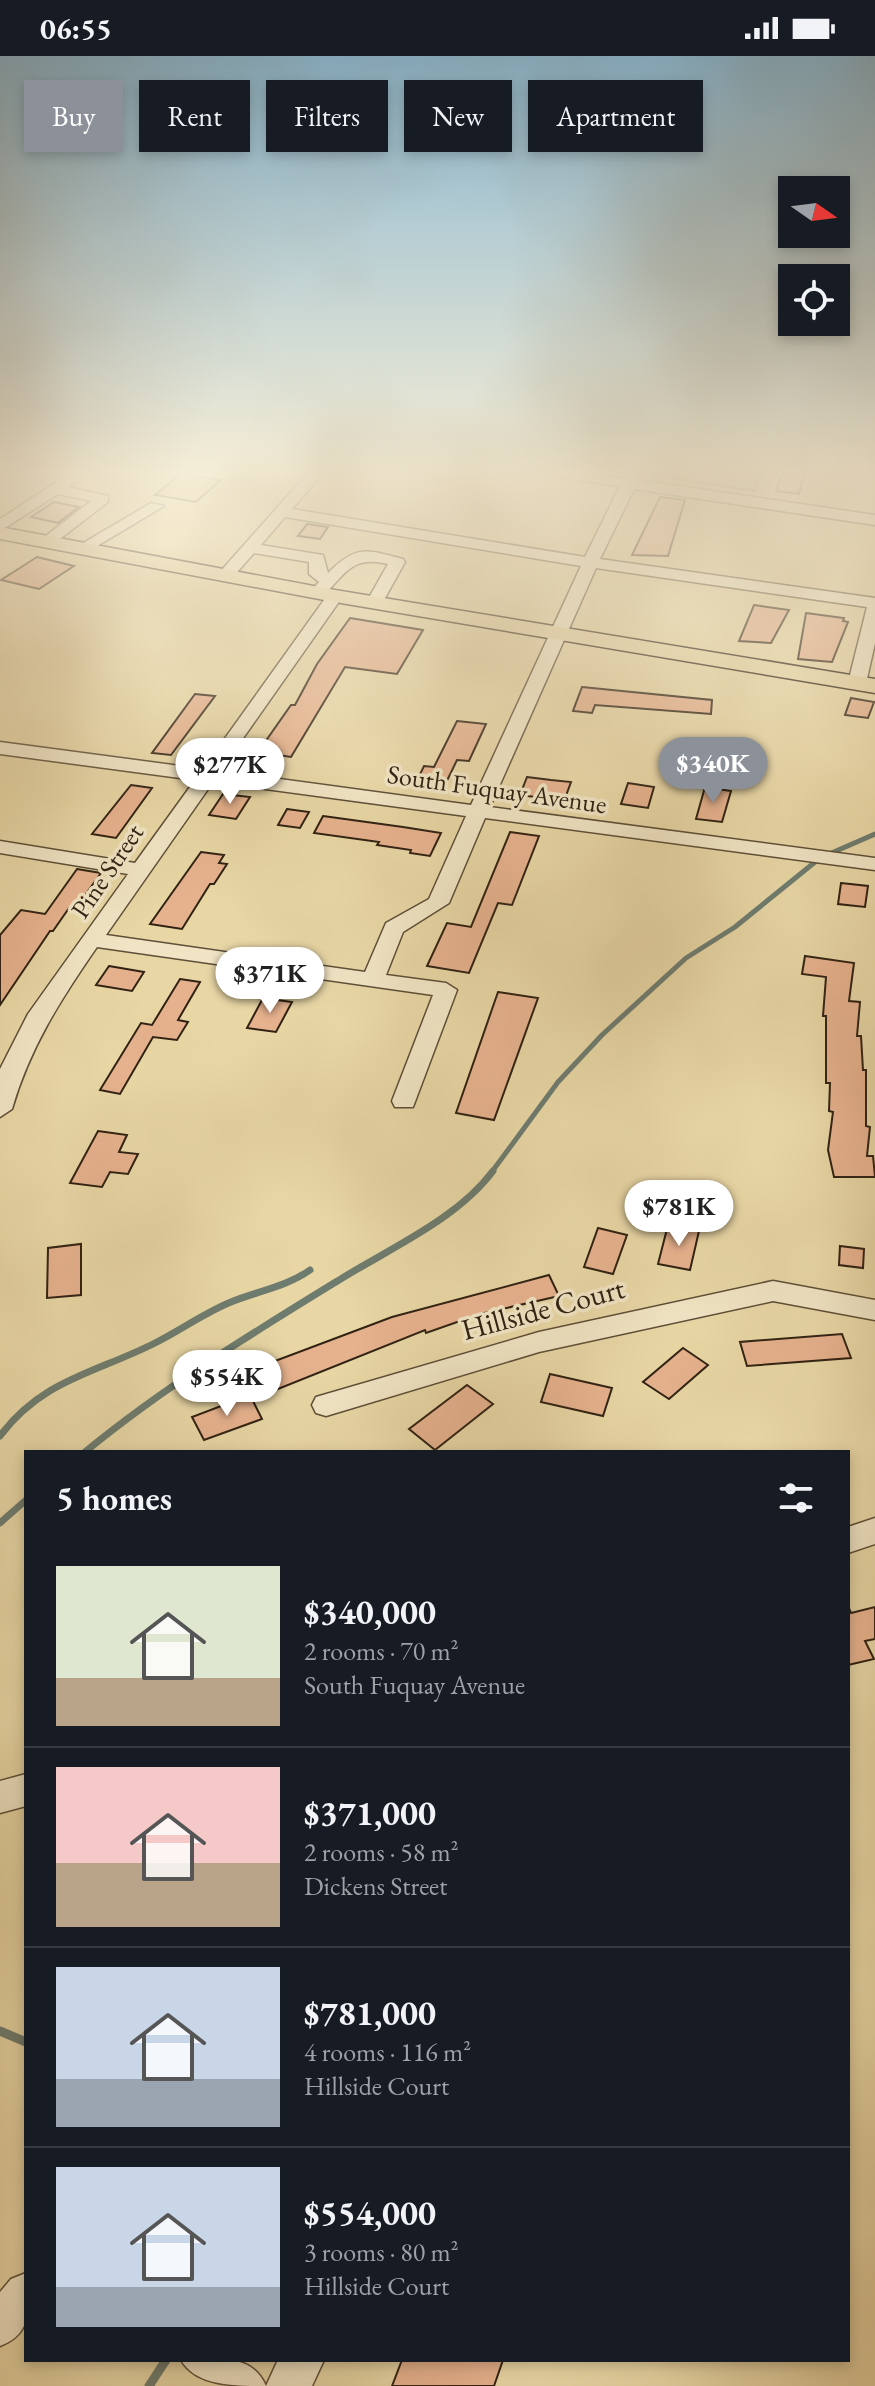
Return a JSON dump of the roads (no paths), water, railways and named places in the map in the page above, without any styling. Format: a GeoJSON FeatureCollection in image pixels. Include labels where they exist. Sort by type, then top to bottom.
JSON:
{"type":"FeatureCollection","features":[{"type":"Feature","properties":{"kind":"main road"},"geometry":{"type":"LineString","coordinates":[[267,582],[327,590],[374,603],[866,685]]}},
{"type":"Feature","properties":{"kind":"street"},"geometry":{"type":"LineString","coordinates":[[322,582],[327,590]]}},
{"type":"Feature","properties":{"kind":"street","name":"Pine Street"},"geometry":{"type":"LineString","coordinates":[[0,1109],[13,1065],[39,1014],[207,776],[334,582]]}},
{"type":"Feature","properties":{"kind":"street","name":"Pine Street"},"geometry":{"type":"LineString","coordinates":[[374,603],[386,582]]}},
{"type":"Feature","properties":{"kind":"street"},"geometry":{"type":"LineString","coordinates":[[373,980],[394,928],[438,903],[556,634],[583,582]]}},
{"type":"Feature","properties":{"kind":"street"},"geometry":{"type":"LineString","coordinates":[[721,582],[875,604],[866,685]]}},
{"type":"Feature","properties":{"kind":"street","name":"South Fuquay Avenue"},"geometry":{"type":"LineString","coordinates":[[0,748],[875,864]]}},
{"type":"Feature","properties":{"kind":"street"},"geometry":{"type":"LineString","coordinates":[[0,847],[140,870]]}},
{"type":"Feature","properties":{"kind":"street"},"geometry":{"type":"LineString","coordinates":[[94,940],[446,990],[404,1101]]}},
{"type":"Feature","properties":{"kind":"street","name":"Hillside Court"},"geometry":{"type":"LineString","coordinates":[[326,1405],[539,1342],[773,1291],[875,1310]]}},
{"type":"Feature","properties":{"kind":"street"},"geometry":{"type":"LineString","coordinates":[[850,1539],[875,1531]]}},
{"type":"Feature","properties":{"kind":"street"},"geometry":{"type":"LineString","coordinates":[[0,1797],[24,1791]]}},
{"type":"Feature","properties":{"kind":"street"},"geometry":{"type":"LineString","coordinates":[[0,2325],[24,2296]]}},
{"type":"Feature","properties":{"kind":"street"},"geometry":{"type":"LineString","coordinates":[[206,2362],[244,2386]]}},
{"type":"Feature","properties":{"kind":"street"},"geometry":{"type":"LineString","coordinates":[[288,2386],[301,2362]]}},
{"type":"Feature","properties":{"kind":"waterway"},"geometry":{"type":"LineString","coordinates":[[491,1173],[558,1082],[602,1035],[686,958],[735,927],[820,858],[875,834]]}},
{"type":"Feature","properties":{"kind":"waterway"},"geometry":{"type":"LineString","coordinates":[[88,1450],[147,1404],[212,1360],[443,1217],[479,1188],[493,1171]]}},
{"type":"Feature","properties":{"kind":"waterway"},"geometry":{"type":"LineString","coordinates":[[0,1436],[17,1417],[52,1389],[155,1343],[221,1306],[282,1285],[310,1270]]}},
{"type":"Feature","properties":{"kind":"waterway"},"geometry":{"type":"LineString","coordinates":[[0,1523],[24,1502]]}},
{"type":"Feature","properties":{"kind":"waterway"},"geometry":{"type":"LineString","coordinates":[[0,2031],[24,2041]]}},
{"type":"Feature","properties":{"kind":"waterway"},"geometry":{"type":"LineString","coordinates":[[149,2386],[165,2362]]}}]}
